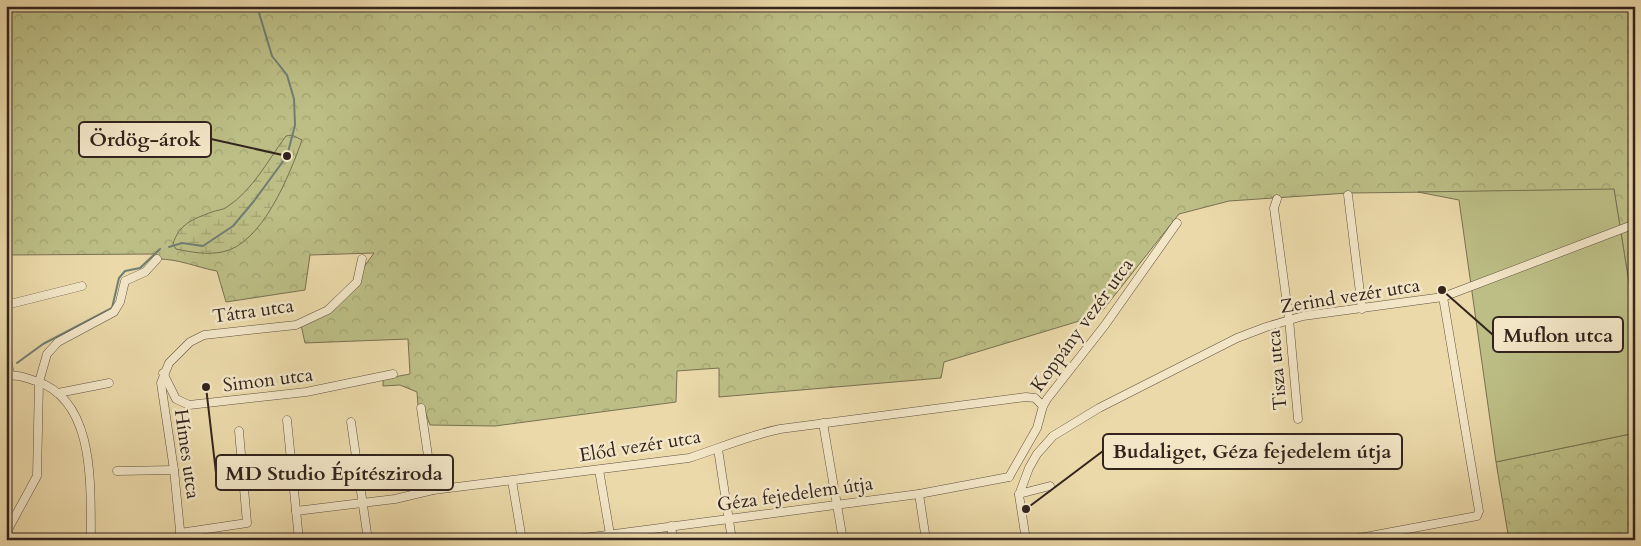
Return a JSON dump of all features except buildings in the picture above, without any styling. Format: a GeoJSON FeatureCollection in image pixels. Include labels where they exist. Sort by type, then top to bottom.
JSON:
{"type":"FeatureCollection","features":[{"type":"Feature","properties":{"kind":"street"},"geometry":{"type":"LineString","coordinates":[[1348,196],[1362,309]]}},
{"type":"Feature","properties":{"kind":"street","name":"Tisza utca"},"geometry":{"type":"LineString","coordinates":[[1277,198],[1274,208],[1289,319],[1298,419]]}},
{"type":"Feature","properties":{"kind":"street","name":"Koppány vezér utca"},"geometry":{"type":"LineString","coordinates":[[1009,477],[1036,428],[1043,406],[1105,325],[1177,223]]}},
{"type":"Feature","properties":{"kind":"street","name":"Zerind vezér utca"},"geometry":{"type":"LineString","coordinates":[[1019,494],[1037,454],[1053,436],[1066,426],[1236,338],[1289,319],[1443,297],[1635,224]]}},
{"type":"Feature","properties":{"kind":"street"},"geometry":{"type":"LineString","coordinates":[[6,533],[37,476],[39,382],[44,360],[51,348],[58,342],[114,312],[120,302],[124,283],[129,278],[145,272],[157,259]]}},
{"type":"Feature","properties":{"kind":"street","name":"Tátra utca"},"geometry":{"type":"LineString","coordinates":[[163,373],[181,349],[204,335],[296,325],[328,310],[357,282],[362,260]]}},
{"type":"Feature","properties":{"kind":"street"},"geometry":{"type":"LineString","coordinates":[[6,305],[82,286]]}},
{"type":"Feature","properties":{"kind":"street"},"geometry":{"type":"LineString","coordinates":[[1349,540],[1477,516],[1479,511],[1443,297]]}},
{"type":"Feature","properties":{"kind":"street"},"geometry":{"type":"LineString","coordinates":[[6,352],[8,376],[39,382],[58,393],[72,411],[85,444],[90,472],[91,540]]}},
{"type":"Feature","properties":{"kind":"street","name":"Simon utca"},"geometry":{"type":"LineString","coordinates":[[163,373],[176,399],[189,405],[306,392],[393,374]]}},
{"type":"Feature","properties":{"kind":"street","name":"Hímes utca"},"geometry":{"type":"LineString","coordinates":[[163,373],[161,383],[163,404],[174,470],[181,536]]}},
{"type":"Feature","properties":{"kind":"street"},"geometry":{"type":"LineString","coordinates":[[58,393],[109,383]]}},
{"type":"Feature","properties":{"kind":"street","name":"Előd vezér utca"},"geometry":{"type":"LineString","coordinates":[[296,511],[433,490],[689,458],[718,449],[746,436],[823,423],[1026,396],[1035,398],[1043,406]]}},
{"type":"Feature","properties":{"kind":"street"},"geometry":{"type":"LineString","coordinates":[[420,408],[433,490]]}},
{"type":"Feature","properties":{"kind":"street"},"geometry":{"type":"LineString","coordinates":[[287,420],[299,540]]}},
{"type":"Feature","properties":{"kind":"street"},"geometry":{"type":"LineString","coordinates":[[351,422],[368,540]]}},
{"type":"Feature","properties":{"kind":"street"},"geometry":{"type":"LineString","coordinates":[[823,423],[843,540]]}},
{"type":"Feature","properties":{"kind":"street"},"geometry":{"type":"LineString","coordinates":[[181,536],[247,523],[239,431]]}},
{"type":"Feature","properties":{"kind":"street"},"geometry":{"type":"LineString","coordinates":[[718,449],[732,540]]}},
{"type":"Feature","properties":{"kind":"street"},"geometry":{"type":"LineString","coordinates":[[116,471],[174,470]]}},
{"type":"Feature","properties":{"kind":"street"},"geometry":{"type":"LineString","coordinates":[[599,470],[610,537]]}},
{"type":"Feature","properties":{"kind":"street"},"geometry":{"type":"LineString","coordinates":[[1009,477],[1022,484]]}},
{"type":"Feature","properties":{"kind":"street","name":"Géza fejedelem útja"},"geometry":{"type":"LineString","coordinates":[[569,540],[610,537],[671,526],[919,494],[1009,477]]}},
{"type":"Feature","properties":{"kind":"street"},"geometry":{"type":"LineString","coordinates":[[512,481],[522,540]]}},
{"type":"Feature","properties":{"kind":"street"},"geometry":{"type":"LineString","coordinates":[[1026,540],[1019,494],[1050,486]]}},
{"type":"Feature","properties":{"kind":"street"},"geometry":{"type":"LineString","coordinates":[[919,494],[926,540]]}},
{"type":"Feature","properties":{"kind":"street"},"geometry":{"type":"LineString","coordinates":[[671,526],[674,540]]}},
{"type":"Feature","properties":{"kind":"green space"},"geometry":{"type":"Polygon","coordinates":[[[6,6],[1635,6],[1635,320],[1614,190],[1348,193],[1229,201],[1179,214],[1099,315],[944,362],[941,378],[719,397],[719,368],[677,371],[676,402],[495,426],[430,425],[423,405],[418,405],[417,392],[400,385],[383,386],[383,379],[410,374],[408,339],[305,343],[301,325],[344,295],[374,253],[310,255],[305,290],[226,302],[217,271],[165,259],[157,259],[157,254],[6,255],[6,6]]]}},
{"type":"Feature","properties":{"kind":"green space"},"geometry":{"type":"Polygon","coordinates":[[[292,135],[302,140],[290,171],[272,206],[250,236],[236,247],[222,252],[204,253],[176,249],[173,244],[183,227],[199,217],[225,208],[236,200],[260,174],[286,136],[292,135]]]}},
{"type":"Feature","properties":{"kind":"green space"},"geometry":{"type":"Polygon","coordinates":[[[1614,189],[1635,320],[1635,433],[1496,462],[1459,200],[1418,192],[1614,189]]]}},
{"type":"Feature","properties":{"kind":"green space"},"geometry":{"type":"Polygon","coordinates":[[[1635,433],[1635,540],[1509,540],[1496,462],[1635,433]]]}},
{"type":"Feature","properties":{"kind":"waterway"},"geometry":{"type":"LineString","coordinates":[[169,247],[182,243],[203,246],[233,226],[287,156],[295,125],[294,99],[287,75],[272,56],[257,6]]}},
{"type":"Feature","properties":{"kind":"waterway"},"geometry":{"type":"LineString","coordinates":[[17,363],[43,344],[112,308],[119,278],[125,271],[140,268],[160,249]]}},
{"type":"Feature","properties":{"kind":"place","name":"Ördög-árok"},"geometry":{"type":"Point","coordinates":[287,156]}},
{"type":"Feature","properties":{"kind":"place","name":"Muflon utca"},"geometry":{"type":"Point","coordinates":[1442,290]}},
{"type":"Feature","properties":{"kind":"place","name":"MD Studio Építésziroda"},"geometry":{"type":"Point","coordinates":[206,387]}},
{"type":"Feature","properties":{"kind":"place","name":"Budaliget, Géza fejedelem útja"},"geometry":{"type":"Point","coordinates":[1026,509]}}]}
